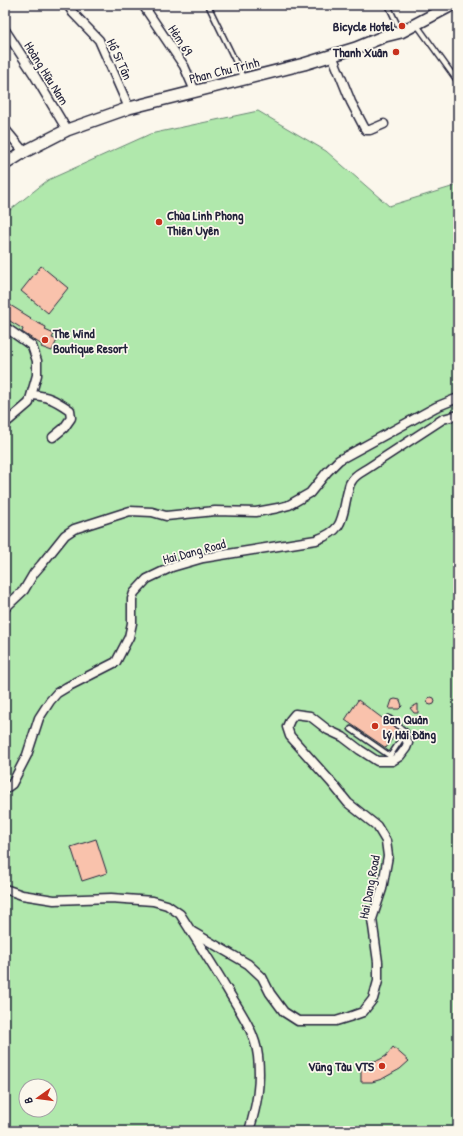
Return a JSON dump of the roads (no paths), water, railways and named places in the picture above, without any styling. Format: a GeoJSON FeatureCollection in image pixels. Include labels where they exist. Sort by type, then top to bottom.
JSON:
{"type":"FeatureCollection","features":[{"type":"Feature","properties":{"kind":"main road","name":"Phan Chu Trinh"},"geometry":{"type":"LineString","coordinates":[[5,164],[24,152],[67,130],[129,108],[244,79],[356,48],[385,36],[401,32],[441,8],[452,5]]}},
{"type":"Feature","properties":{"kind":"street","name":"Hồ Sĩ Tân"},"geometry":{"type":"LineString","coordinates":[[68,5],[73,13],[99,40],[129,108]]}},
{"type":"Feature","properties":{"kind":"street","name":"Hẻm 69"},"geometry":{"type":"LineString","coordinates":[[143,5],[184,66],[196,91]]}},
{"type":"Feature","properties":{"kind":"street","name":"Hoàng Hữu Nam"},"geometry":{"type":"LineString","coordinates":[[5,30],[67,130]]}},
{"type":"Feature","properties":{"kind":"street"},"geometry":{"type":"LineString","coordinates":[[332,55],[351,102],[366,130],[370,130],[384,124]]}},
{"type":"Feature","properties":{"kind":"street"},"geometry":{"type":"LineString","coordinates":[[5,129],[24,152]]}},
{"type":"Feature","properties":{"kind":"street"},"geometry":{"type":"LineString","coordinates":[[5,327],[32,346],[37,361],[37,375],[29,403],[8,422],[5,421]]}},
{"type":"Feature","properties":{"kind":"street"},"geometry":{"type":"LineString","coordinates":[[32,395],[45,396],[58,401],[70,410],[71,418],[64,428],[53,437]]}},
{"type":"Feature","properties":{"kind":"street"},"geometry":{"type":"LineString","coordinates":[[5,608],[24,590],[34,573],[65,535],[74,529],[130,511],[152,512],[170,516],[215,511],[256,512],[289,505],[310,493],[327,472],[340,460],[436,407],[458,398]]}},
{"type":"Feature","properties":{"kind":"street","name":"Hai Dang Road"},"geometry":{"type":"LineString","coordinates":[[5,788],[12,784],[27,755],[39,718],[50,700],[67,686],[116,662],[129,637],[132,623],[132,599],[134,593],[147,579],[172,568],[203,558],[316,540],[327,536],[339,526],[343,518],[351,482],[359,473],[443,419],[458,415]]}},
{"type":"Feature","properties":{"kind":"street","name":"Hai Dang Road"},"geometry":{"type":"LineString","coordinates":[[191,931],[248,964],[262,977],[270,993],[284,1012],[298,1021],[336,1021],[363,1012],[373,999],[378,981],[378,962],[372,919],[382,889],[388,856],[386,841],[377,826],[348,803],[290,736],[286,727],[295,714],[310,716],[328,730],[343,737],[377,761],[392,761],[400,756],[408,743],[404,735]]}},
{"type":"Feature","properties":{"kind":"street","name":"Hai Dang Road"},"geometry":{"type":"LineString","coordinates":[[5,889],[22,895],[54,900],[111,898],[153,901],[167,905],[180,914],[240,1010],[252,1032],[256,1044],[258,1055],[259,1086],[249,1131]]}},
{"type":"Feature","properties":{"kind":"lane"},"geometry":{"type":"LineString","coordinates":[[208,5],[244,79]]}},
{"type":"Feature","properties":{"kind":"lane"},"geometry":{"type":"LineString","coordinates":[[388,5],[401,32]]}},
{"type":"Feature","properties":{"kind":"lane"},"geometry":{"type":"LineString","coordinates":[[416,23],[458,82]]}},
{"type":"Feature","properties":{"kind":"lane"},"geometry":{"type":"LineString","coordinates":[[351,729],[390,756],[406,732],[389,718]]}},
{"type":"Feature","properties":{"kind":"place","name":"Bicycle Hotel"},"geometry":{"type":"Point","coordinates":[402,26]}},
{"type":"Feature","properties":{"kind":"place","name":"Thanh Xuân"},"geometry":{"type":"Point","coordinates":[396,52]}},
{"type":"Feature","properties":{"kind":"place","name":"Chùa Linh Phong Thiên Uyên"},"geometry":{"type":"Point","coordinates":[159,222]}},
{"type":"Feature","properties":{"kind":"place","name":"The Wind Boutique Resort"},"geometry":{"type":"Point","coordinates":[45,340]}},
{"type":"Feature","properties":{"kind":"place","name":"Ban Quản lý Hải Đăng"},"geometry":{"type":"Point","coordinates":[375,726]}},
{"type":"Feature","properties":{"kind":"place","name":"Vũng Tàu VTS"},"geometry":{"type":"Point","coordinates":[382,1066]}}]}
